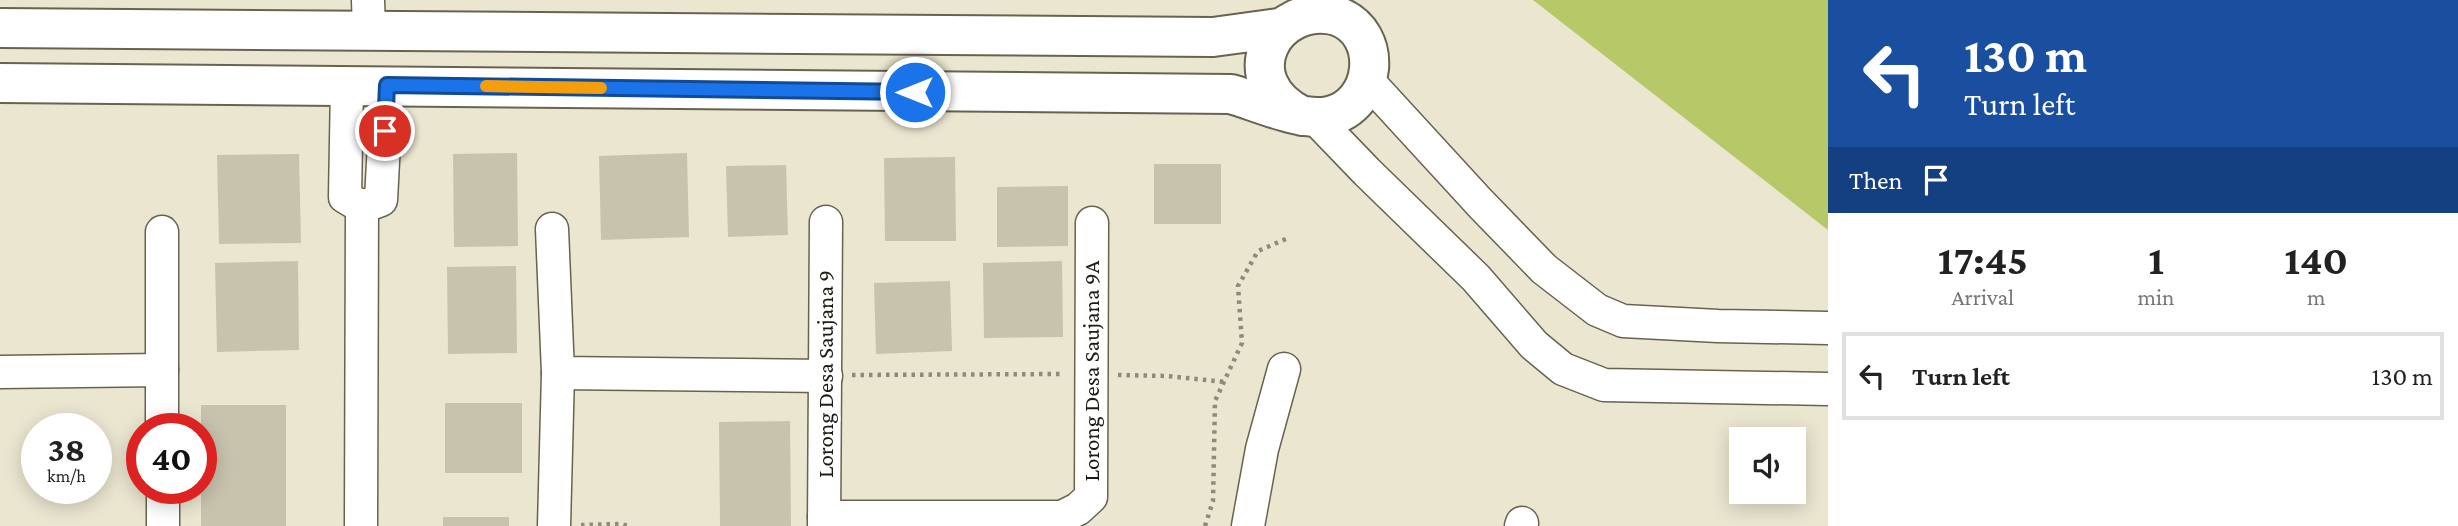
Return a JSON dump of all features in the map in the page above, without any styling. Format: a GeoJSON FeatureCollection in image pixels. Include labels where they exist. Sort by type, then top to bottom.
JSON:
{"type":"FeatureCollection","features":[{"type":"Feature","properties":{"kind":"street"},"geometry":{"type":"LineString","coordinates":[[0,28],[369,15],[1213,37],[1289,15],[1325,13],[1340,17],[1353,13],[1369,52],[1370,66],[1368,81],[1360,96],[1348,108],[1332,116],[1309,117],[1231,94],[0,83]]}},
{"type":"Feature","properties":{"kind":"street"},"geometry":{"type":"LineString","coordinates":[[1289,15],[1269,43],[1264,60],[1266,79],[1273,95],[1286,108],[1309,117],[1476,278],[1534,345],[1563,369],[1604,385],[1828,388]]}},
{"type":"Feature","properties":{"kind":"street"},"geometry":{"type":"LineString","coordinates":[[1368,81],[1544,269],[1597,310],[1623,321],[1828,328]]}},
{"type":"Feature","properties":{"kind":"street"},"geometry":{"type":"LineString","coordinates":[[347,85],[345,197],[362,208]]}},
{"type":"Feature","properties":{"kind":"street"},"geometry":{"type":"LineString","coordinates":[[362,208],[381,200],[387,85]]}},
{"type":"Feature","properties":{"kind":"street"},"geometry":{"type":"LineString","coordinates":[[361,526],[362,208]]}},
{"type":"Feature","properties":{"kind":"street","name":"Lorong Desa Saujana 9"},"geometry":{"type":"LineString","coordinates":[[824,522],[826,222]]}},
{"type":"Feature","properties":{"kind":"street","name":"Lorong Desa Saujana 9A"},"geometry":{"type":"LineString","coordinates":[[824,522],[1062,517],[1078,509],[1091,497],[1092,223]]}},
{"type":"Feature","properties":{"kind":"street"},"geometry":{"type":"LineString","coordinates":[[552,229],[558,373],[554,526]]}},
{"type":"Feature","properties":{"kind":"street"},"geometry":{"type":"LineString","coordinates":[[162,232],[162,413]]}},
{"type":"Feature","properties":{"kind":"street"},"geometry":{"type":"LineString","coordinates":[[1248,526],[1262,449],[1283,369]]}},
{"type":"Feature","properties":{"kind":"street"},"geometry":{"type":"LineString","coordinates":[[0,372],[162,370]]}},
{"type":"Feature","properties":{"kind":"street"},"geometry":{"type":"LineString","coordinates":[[558,373],[826,376]]}},
{"type":"Feature","properties":{"kind":"street"},"geometry":{"type":"LineString","coordinates":[[163,504],[163,526]]}},
{"type":"Feature","properties":{"kind":"path"},"geometry":{"type":"LineString","coordinates":[[1205,526],[1213,501],[1214,401],[1242,343],[1238,286],[1258,251],[1288,238]]}},
{"type":"Feature","properties":{"kind":"path"},"geometry":{"type":"LineString","coordinates":[[826,376],[1091,373],[1225,382]]}},
{"type":"Feature","properties":{"kind":"path"},"geometry":{"type":"LineString","coordinates":[[554,526],[629,526]]}},
{"type":"Feature","properties":{"kind":"green space"},"geometry":{"type":"Polygon","coordinates":[[[1533,0],[1828,0],[1828,230],[1533,0]]]}},
{"type":"Feature","properties":{"kind":"building"},"geometry":{"type":"Polygon","coordinates":[[[517,153],[518,246],[454,247],[453,154],[517,153]]]}},
{"type":"Feature","properties":{"kind":"building"},"geometry":{"type":"Polygon","coordinates":[[[687,153],[689,237],[601,240],[599,156],[687,153]]]}},
{"type":"Feature","properties":{"kind":"building"},"geometry":{"type":"Polygon","coordinates":[[[299,154],[301,243],[219,244],[217,155],[299,154]]]}},
{"type":"Feature","properties":{"kind":"building"},"geometry":{"type":"Polygon","coordinates":[[[955,157],[956,241],[885,241],[884,158],[955,157]]]}},
{"type":"Feature","properties":{"kind":"building"},"geometry":{"type":"Polygon","coordinates":[[[1154,164],[1221,164],[1221,224],[1154,224],[1154,164]]]}},
{"type":"Feature","properties":{"kind":"building"},"geometry":{"type":"Polygon","coordinates":[[[786,165],[788,235],[728,237],[726,166],[786,165]]]}},
{"type":"Feature","properties":{"kind":"building"},"geometry":{"type":"Polygon","coordinates":[[[1068,186],[1068,246],[997,247],[997,187],[1068,186]]]}},
{"type":"Feature","properties":{"kind":"building"},"geometry":{"type":"Polygon","coordinates":[[[298,261],[299,350],[217,352],[215,263],[298,261]]]}},
{"type":"Feature","properties":{"kind":"building"},"geometry":{"type":"Polygon","coordinates":[[[1062,261],[1063,337],[984,338],[983,263],[1062,261]]]}},
{"type":"Feature","properties":{"kind":"building"},"geometry":{"type":"Polygon","coordinates":[[[516,266],[517,353],[448,354],[447,267],[516,266]]]}},
{"type":"Feature","properties":{"kind":"building"},"geometry":{"type":"Polygon","coordinates":[[[950,281],[952,351],[876,354],[874,283],[950,281]]]}},
{"type":"Feature","properties":{"kind":"building"},"geometry":{"type":"Polygon","coordinates":[[[445,403],[522,403],[522,473],[445,473],[445,403]]]}},
{"type":"Feature","properties":{"kind":"building"},"geometry":{"type":"Polygon","coordinates":[[[201,405],[286,405],[286,526],[201,526],[201,504],[217,504],[217,413],[201,413],[201,405]]]}},
{"type":"Feature","properties":{"kind":"building"},"geometry":{"type":"Polygon","coordinates":[[[790,421],[791,526],[720,526],[719,422],[790,421]]]}},
{"type":"Feature","properties":{"kind":"building"},"geometry":{"type":"Polygon","coordinates":[[[443,517],[509,517],[509,526],[443,526],[443,517]]]}},
{"type":"Feature","properties":{"kind":"slow traffic"},"geometry":{"type":"LineString","coordinates":[[486,86],[601,88]]}},
{"type":"Feature","properties":{"kind":"route"},"geometry":{"type":"LineString","coordinates":[[385,131],[387,85],[915,92]]}}]}
